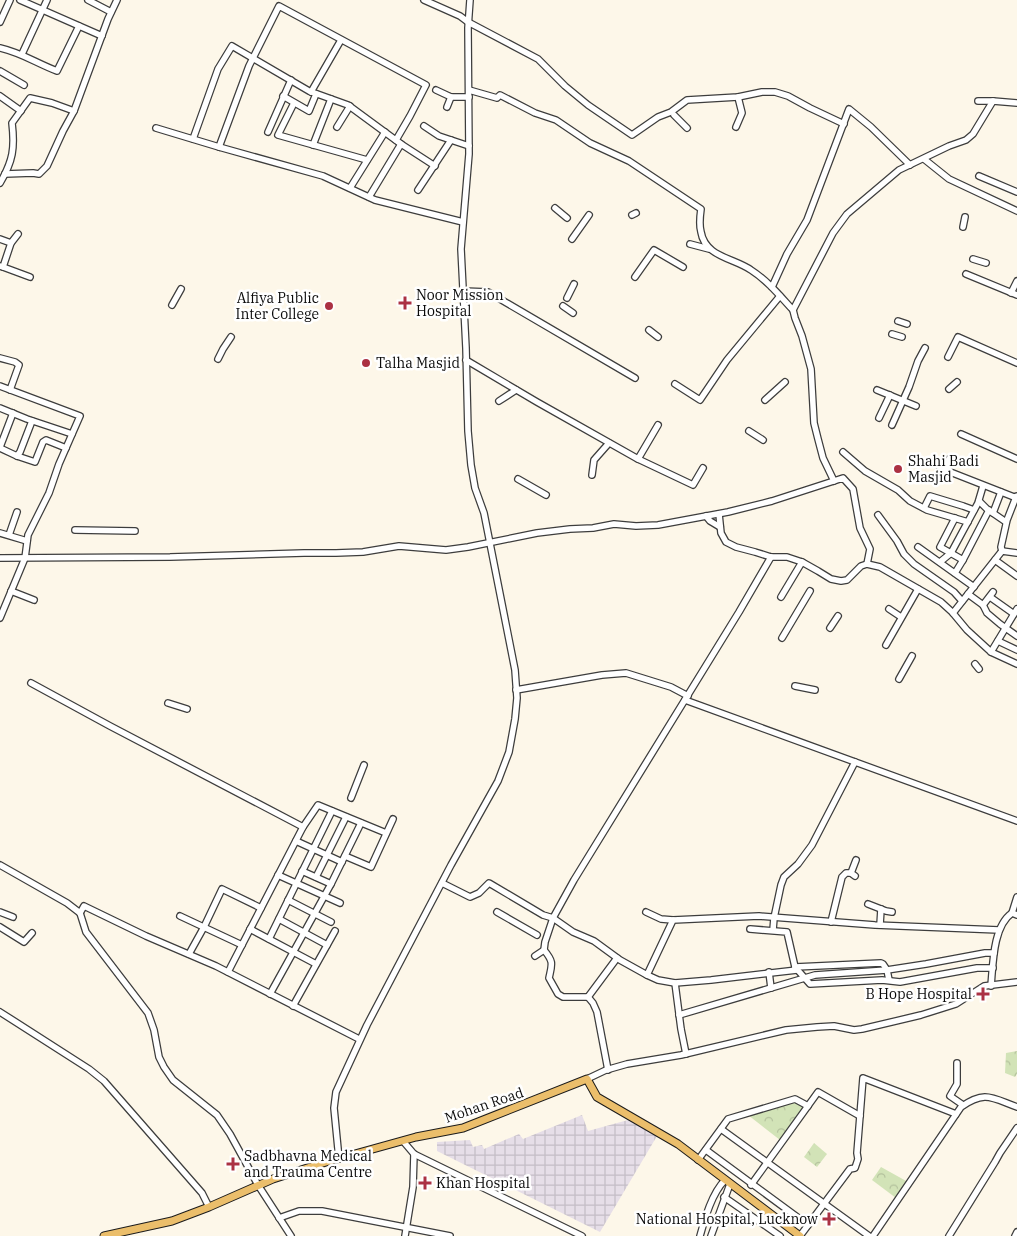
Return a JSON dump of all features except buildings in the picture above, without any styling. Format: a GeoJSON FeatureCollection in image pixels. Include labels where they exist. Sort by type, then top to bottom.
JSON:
{"type":"FeatureCollection","features":[{"type":"Feature","properties":{"kind":"main road","name":"Mohan Road"},"geometry":{"type":"LineString","coordinates":[[104,1236],[172,1221],[273,1179],[339,1159],[403,1141],[463,1128],[587,1080]]}},
{"type":"Feature","properties":{"kind":"main road"},"geometry":{"type":"LineString","coordinates":[[587,1080],[598,1097],[678,1144],[800,1236]]}},
{"type":"Feature","properties":{"kind":"street"},"geometry":{"type":"LineString","coordinates":[[20,0],[102,36]]}},
{"type":"Feature","properties":{"kind":"street"},"geometry":{"type":"LineString","coordinates":[[22,54],[47,0]]}},
{"type":"Feature","properties":{"kind":"street"},"geometry":{"type":"LineString","coordinates":[[88,0],[112,12]]}},
{"type":"Feature","properties":{"kind":"street"},"geometry":{"type":"LineString","coordinates":[[5,174],[39,174],[47,166],[74,111],[116,0]]}},
{"type":"Feature","properties":{"kind":"street"},"geometry":{"type":"LineString","coordinates":[[424,0],[460,16],[538,59],[565,86],[588,105],[632,135],[658,117],[671,112],[687,100],[738,97],[762,92],[775,92],[788,96],[844,124]]}},
{"type":"Feature","properties":{"kind":"street"},"geometry":{"type":"LineString","coordinates":[[339,1159],[334,1108],[336,1092],[359,1039],[498,781],[508,752],[515,719],[515,670],[484,513],[475,488],[468,428],[461,249],[469,146],[468,22],[470,0]]}},
{"type":"Feature","properties":{"kind":"street"},"geometry":{"type":"LineString","coordinates":[[0,1],[9,2],[0,22]]}},
{"type":"Feature","properties":{"kind":"street"},"geometry":{"type":"LineString","coordinates":[[219,147],[253,58],[280,6],[426,85],[399,142],[369,197]]}},
{"type":"Feature","properties":{"kind":"street"},"geometry":{"type":"LineString","coordinates":[[0,48],[22,54],[38,64],[57,71],[79,26]]}},
{"type":"Feature","properties":{"kind":"street"},"geometry":{"type":"LineString","coordinates":[[283,96],[309,112],[314,93],[341,40]]}},
{"type":"Feature","properties":{"kind":"street"},"geometry":{"type":"LineString","coordinates":[[193,139],[218,68],[232,46],[314,93],[350,106],[435,166]]}},
{"type":"Feature","properties":{"kind":"street"},"geometry":{"type":"LineString","coordinates":[[0,72],[24,85]]}},
{"type":"Feature","properties":{"kind":"street"},"geometry":{"type":"LineString","coordinates":[[268,132],[291,80]]}},
{"type":"Feature","properties":{"kind":"street"},"geometry":{"type":"LineString","coordinates":[[436,90],[451,97],[469,97]]}},
{"type":"Feature","properties":{"kind":"street"},"geometry":{"type":"LineString","coordinates":[[469,90],[497,98],[500,95],[535,113],[556,120],[590,143],[629,162],[700,209],[700,230],[702,238],[709,249]]}},
{"type":"Feature","properties":{"kind":"street"},"geometry":{"type":"LineString","coordinates":[[0,96],[21,111]]}},
{"type":"Feature","properties":{"kind":"street"},"geometry":{"type":"LineString","coordinates":[[446,106],[451,97]]}},
{"type":"Feature","properties":{"kind":"street"},"geometry":{"type":"LineString","coordinates":[[736,127],[742,113],[738,97]]}},
{"type":"Feature","properties":{"kind":"street"},"geometry":{"type":"LineString","coordinates":[[0,183],[12,160],[14,140],[12,123],[30,98],[74,111]]}},
{"type":"Feature","properties":{"kind":"street"},"geometry":{"type":"LineString","coordinates":[[313,145],[331,99]]}},
{"type":"Feature","properties":{"kind":"street"},"geometry":{"type":"LineString","coordinates":[[978,101],[993,100],[1017,103]]}},
{"type":"Feature","properties":{"kind":"street"},"geometry":{"type":"LineString","coordinates":[[834,481],[823,458],[814,423],[811,370],[794,310],[833,234],[847,214],[899,170],[966,140],[973,134],[993,100]]}},
{"type":"Feature","properties":{"kind":"street"},"geometry":{"type":"LineString","coordinates":[[294,103],[278,135],[367,160]]}},
{"type":"Feature","properties":{"kind":"street"},"geometry":{"type":"LineString","coordinates":[[337,127],[350,106]]}},
{"type":"Feature","properties":{"kind":"street"},"geometry":{"type":"LineString","coordinates":[[772,287],[787,254],[807,220],[849,109],[872,127],[910,165]]}},
{"type":"Feature","properties":{"kind":"street"},"geometry":{"type":"LineString","coordinates":[[674,115],[687,128]]}},
{"type":"Feature","properties":{"kind":"street"},"geometry":{"type":"LineString","coordinates":[[424,126],[439,136],[469,146]]}},
{"type":"Feature","properties":{"kind":"street"},"geometry":{"type":"LineString","coordinates":[[156,128],[323,176],[376,200],[463,222]]}},
{"type":"Feature","properties":{"kind":"street"},"geometry":{"type":"LineString","coordinates":[[350,188],[385,132]]}},
{"type":"Feature","properties":{"kind":"street"},"geometry":{"type":"LineString","coordinates":[[418,190],[451,140]]}},
{"type":"Feature","properties":{"kind":"street"},"geometry":{"type":"LineString","coordinates":[[924,159],[949,180],[1017,211]]}},
{"type":"Feature","properties":{"kind":"street"},"geometry":{"type":"LineString","coordinates":[[980,176],[1017,192]]}},
{"type":"Feature","properties":{"kind":"street"},"geometry":{"type":"LineString","coordinates":[[555,208],[568,218]]}},
{"type":"Feature","properties":{"kind":"street"},"geometry":{"type":"LineString","coordinates":[[572,238],[590,215]]}},
{"type":"Feature","properties":{"kind":"street"},"geometry":{"type":"LineString","coordinates":[[963,227],[965,217]]}},
{"type":"Feature","properties":{"kind":"street"},"geometry":{"type":"LineString","coordinates":[[18,234],[11,243],[2,266],[30,277]]}},
{"type":"Feature","properties":{"kind":"street"},"geometry":{"type":"LineString","coordinates":[[0,239],[11,243]]}},
{"type":"Feature","properties":{"kind":"street"},"geometry":{"type":"LineString","coordinates":[[690,244],[709,249],[757,273],[794,310]]}},
{"type":"Feature","properties":{"kind":"street"},"geometry":{"type":"LineString","coordinates":[[635,277],[654,250],[683,267]]}},
{"type":"Feature","properties":{"kind":"street"},"geometry":{"type":"LineString","coordinates":[[973,259],[986,263]]}},
{"type":"Feature","properties":{"kind":"street"},"geometry":{"type":"LineString","coordinates":[[966,274],[1014,294],[1017,281]]}},
{"type":"Feature","properties":{"kind":"street"},"geometry":{"type":"LineString","coordinates":[[567,298],[574,284]]}},
{"type":"Feature","properties":{"kind":"street"},"geometry":{"type":"LineString","coordinates":[[172,305],[181,289]]}},
{"type":"Feature","properties":{"kind":"street"},"geometry":{"type":"LineString","coordinates":[[463,291],[488,292],[635,378]]}},
{"type":"Feature","properties":{"kind":"street"},"geometry":{"type":"LineString","coordinates":[[675,384],[700,400],[728,360],[780,296]]}},
{"type":"Feature","properties":{"kind":"street"},"geometry":{"type":"LineString","coordinates":[[563,306],[573,312]]}},
{"type":"Feature","properties":{"kind":"street"},"geometry":{"type":"LineString","coordinates":[[898,321],[907,324]]}},
{"type":"Feature","properties":{"kind":"street"},"geometry":{"type":"LineString","coordinates":[[650,330],[658,337]]}},
{"type":"Feature","properties":{"kind":"street"},"geometry":{"type":"LineString","coordinates":[[892,334],[902,337]]}},
{"type":"Feature","properties":{"kind":"street"},"geometry":{"type":"LineString","coordinates":[[948,358],[958,337],[1017,363]]}},
{"type":"Feature","properties":{"kind":"street"},"geometry":{"type":"LineString","coordinates":[[218,359],[223,348],[231,338]]}},
{"type":"Feature","properties":{"kind":"street"},"geometry":{"type":"LineString","coordinates":[[892,425],[918,361],[926,348]]}},
{"type":"Feature","properties":{"kind":"street"},"geometry":{"type":"LineString","coordinates":[[466,360],[638,460],[693,485],[703,468]]}},
{"type":"Feature","properties":{"kind":"street"},"geometry":{"type":"LineString","coordinates":[[1,361],[15,362],[19,365],[10,390]]}},
{"type":"Feature","properties":{"kind":"street"},"geometry":{"type":"LineString","coordinates":[[764,400],[785,382]]}},
{"type":"Feature","properties":{"kind":"street"},"geometry":{"type":"LineString","coordinates":[[949,389],[957,382]]}},
{"type":"Feature","properties":{"kind":"street"},"geometry":{"type":"LineString","coordinates":[[0,386],[80,416],[49,492],[28,535],[25,558],[0,618]]}},
{"type":"Feature","properties":{"kind":"street"},"geometry":{"type":"LineString","coordinates":[[499,401],[516,390]]}},
{"type":"Feature","properties":{"kind":"street"},"geometry":{"type":"LineString","coordinates":[[877,390],[916,406]]}},
{"type":"Feature","properties":{"kind":"street"},"geometry":{"type":"LineString","coordinates":[[879,418],[890,395]]}},
{"type":"Feature","properties":{"kind":"street"},"geometry":{"type":"LineString","coordinates":[[0,408],[72,434]]}},
{"type":"Feature","properties":{"kind":"street"},"geometry":{"type":"LineString","coordinates":[[13,413],[0,448],[35,462],[43,442],[46,440],[66,448]]}},
{"type":"Feature","properties":{"kind":"street"},"geometry":{"type":"LineString","coordinates":[[17,456],[32,421]]}},
{"type":"Feature","properties":{"kind":"street"},"geometry":{"type":"LineString","coordinates":[[638,460],[658,425]]}},
{"type":"Feature","properties":{"kind":"street"},"geometry":{"type":"LineString","coordinates":[[0,428],[7,431]]}},
{"type":"Feature","properties":{"kind":"street"},"geometry":{"type":"LineString","coordinates":[[749,431],[763,440]]}},
{"type":"Feature","properties":{"kind":"street"},"geometry":{"type":"LineString","coordinates":[[961,434],[1017,459]]}},
{"type":"Feature","properties":{"kind":"street"},"geometry":{"type":"LineString","coordinates":[[592,475],[594,460],[609,443]]}},
{"type":"Feature","properties":{"kind":"street"},"geometry":{"type":"LineString","coordinates":[[843,452],[865,471],[898,490],[910,501],[924,508],[968,522]]}},
{"type":"Feature","properties":{"kind":"street"},"geometry":{"type":"LineString","coordinates":[[947,471],[949,459]]}},
{"type":"Feature","properties":{"kind":"street"},"geometry":{"type":"LineString","coordinates":[[940,468],[984,486],[1014,497],[1016,496],[1006,522],[1001,547],[1002,551],[953,613]]}},
{"type":"Feature","properties":{"kind":"street"},"geometry":{"type":"LineString","coordinates":[[0,558],[170,557],[304,552],[336,553],[363,552],[400,546],[446,550],[537,533],[593,528],[614,524],[658,525],[719,514],[770,501],[843,478],[853,489],[860,528],[870,548],[867,564]]}},
{"type":"Feature","properties":{"kind":"street"},"geometry":{"type":"LineString","coordinates":[[518,479],[546,495]]}},
{"type":"Feature","properties":{"kind":"street"},"geometry":{"type":"LineString","coordinates":[[940,562],[951,553],[979,500],[984,486]]}},
{"type":"Feature","properties":{"kind":"street"},"geometry":{"type":"LineString","coordinates":[[956,573],[1001,492]]}},
{"type":"Feature","properties":{"kind":"street"},"geometry":{"type":"LineString","coordinates":[[924,508],[930,496],[974,510]]}},
{"type":"Feature","properties":{"kind":"street"},"geometry":{"type":"LineString","coordinates":[[979,500],[991,512],[1006,522]]}},
{"type":"Feature","properties":{"kind":"street"},"geometry":{"type":"LineString","coordinates":[[9,535],[17,512]]}},
{"type":"Feature","properties":{"kind":"street"},"geometry":{"type":"LineString","coordinates":[[719,514],[721,533],[726,542],[736,547],[771,557],[787,558],[802,562],[831,579],[847,580],[862,566],[867,564],[880,567],[941,602],[991,652],[1017,664]]}},
{"type":"Feature","properties":{"kind":"street"},"geometry":{"type":"LineString","coordinates":[[878,515],[904,554],[914,564],[954,592],[962,601]]}},
{"type":"Feature","properties":{"kind":"street"},"geometry":{"type":"LineString","coordinates":[[706,516],[720,527]]}},
{"type":"Feature","properties":{"kind":"street"},"geometry":{"type":"LineString","coordinates":[[955,518],[940,547],[963,560]]}},
{"type":"Feature","properties":{"kind":"street"},"geometry":{"type":"LineString","coordinates":[[75,530],[135,530]]}},
{"type":"Feature","properties":{"kind":"street"},"geometry":{"type":"LineString","coordinates":[[0,533],[27,541]]}},
{"type":"Feature","properties":{"kind":"street"},"geometry":{"type":"LineString","coordinates":[[918,547],[974,587]]}},
{"type":"Feature","properties":{"kind":"street"},"geometry":{"type":"LineString","coordinates":[[1002,551],[1017,553]]}},
{"type":"Feature","properties":{"kind":"street"},"geometry":{"type":"LineString","coordinates":[[608,1070],[597,1012],[593,1003],[588,998],[563,997],[558,994],[549,978],[552,963],[544,950],[545,942],[554,918],[574,880],[771,557]]}},
{"type":"Feature","properties":{"kind":"street"},"geometry":{"type":"LineString","coordinates":[[995,560],[1017,576]]}},
{"type":"Feature","properties":{"kind":"street"},"geometry":{"type":"LineString","coordinates":[[781,597],[802,562]]}},
{"type":"Feature","properties":{"kind":"street"},"geometry":{"type":"LineString","coordinates":[[841,581],[846,586]]}},
{"type":"Feature","properties":{"kind":"street"},"geometry":{"type":"LineString","coordinates":[[886,645],[918,589]]}},
{"type":"Feature","properties":{"kind":"street"},"geometry":{"type":"LineString","coordinates":[[11,591],[34,600]]}},
{"type":"Feature","properties":{"kind":"street"},"geometry":{"type":"LineString","coordinates":[[782,638],[810,591]]}},
{"type":"Feature","properties":{"kind":"street"},"geometry":{"type":"LineString","coordinates":[[968,594],[983,605],[987,613],[1017,636]]}},
{"type":"Feature","properties":{"kind":"street"},"geometry":{"type":"LineString","coordinates":[[983,605],[992,594],[1016,612],[991,652]]}},
{"type":"Feature","properties":{"kind":"street"},"geometry":{"type":"LineString","coordinates":[[889,608],[901,617]]}},
{"type":"Feature","properties":{"kind":"street"},"geometry":{"type":"LineString","coordinates":[[830,628],[838,616]]}},
{"type":"Feature","properties":{"kind":"street"},"geometry":{"type":"LineString","coordinates":[[998,641],[1017,650]]}},
{"type":"Feature","properties":{"kind":"street"},"geometry":{"type":"LineString","coordinates":[[899,679],[912,656]]}},
{"type":"Feature","properties":{"kind":"street"},"geometry":{"type":"LineString","coordinates":[[516,690],[602,675],[626,673],[671,687],[686,698],[1017,821]]}},
{"type":"Feature","properties":{"kind":"street"},"geometry":{"type":"LineString","coordinates":[[31,683],[114,729],[303,827]]}},
{"type":"Feature","properties":{"kind":"street"},"geometry":{"type":"LineString","coordinates":[[795,686],[815,690]]}},
{"type":"Feature","properties":{"kind":"street"},"geometry":{"type":"LineString","coordinates":[[168,703],[187,709]]}},
{"type":"Feature","properties":{"kind":"street"},"geometry":{"type":"LineString","coordinates":[[773,930],[784,877],[798,864],[812,845],[855,762]]}},
{"type":"Feature","properties":{"kind":"street"},"geometry":{"type":"LineString","coordinates":[[351,798],[364,765]]}},
{"type":"Feature","properties":{"kind":"street"},"geometry":{"type":"LineString","coordinates":[[228,972],[303,827],[318,805],[386,833]]}},
{"type":"Feature","properties":{"kind":"street"},"geometry":{"type":"LineString","coordinates":[[269,939],[332,811]]}},
{"type":"Feature","properties":{"kind":"street"},"geometry":{"type":"LineString","coordinates":[[316,877],[346,816]]}},
{"type":"Feature","properties":{"kind":"street"},"geometry":{"type":"LineString","coordinates":[[345,856],[371,868],[393,819]]}},
{"type":"Feature","properties":{"kind":"street"},"geometry":{"type":"LineString","coordinates":[[270,994],[332,884],[361,823]]}},
{"type":"Feature","properties":{"kind":"street"},"geometry":{"type":"LineString","coordinates":[[296,841],[342,862]]}},
{"type":"Feature","properties":{"kind":"street"},"geometry":{"type":"LineString","coordinates":[[831,922],[842,876],[846,873],[853,874],[856,860]]}},
{"type":"Feature","properties":{"kind":"street"},"geometry":{"type":"LineString","coordinates":[[0,865],[67,903],[80,913],[86,932],[148,1013],[154,1030],[158,1057],[164,1067],[173,1080],[217,1115],[230,1134],[258,1185],[291,1236]]}},
{"type":"Feature","properties":{"kind":"street"},"geometry":{"type":"LineString","coordinates":[[302,871],[332,884]]}},
{"type":"Feature","properties":{"kind":"street"},"geometry":{"type":"LineString","coordinates":[[278,876],[340,904]]}},
{"type":"Feature","properties":{"kind":"street"},"geometry":{"type":"LineString","coordinates":[[442,882],[470,897],[479,893],[490,883],[543,915],[554,918],[573,932],[594,940],[617,958],[658,980],[675,983],[796,968],[879,963],[887,970],[890,980]]}},
{"type":"Feature","properties":{"kind":"street"},"geometry":{"type":"LineString","coordinates":[[190,954],[222,889],[261,908]]}},
{"type":"Feature","properties":{"kind":"street"},"geometry":{"type":"LineString","coordinates":[[991,986],[994,953],[999,930],[1007,917],[1015,914],[1017,897]]}},
{"type":"Feature","properties":{"kind":"street"},"geometry":{"type":"LineString","coordinates":[[288,900],[331,922]]}},
{"type":"Feature","properties":{"kind":"street"},"geometry":{"type":"LineString","coordinates":[[868,904],[892,912]]}},
{"type":"Feature","properties":{"kind":"street"},"geometry":{"type":"LineString","coordinates":[[80,913],[84,906],[228,972],[359,1039]]}},
{"type":"Feature","properties":{"kind":"street"},"geometry":{"type":"LineString","coordinates":[[880,926],[881,909]]}},
{"type":"Feature","properties":{"kind":"street"},"geometry":{"type":"LineString","coordinates":[[0,912],[13,917]]}},
{"type":"Feature","properties":{"kind":"street"},"geometry":{"type":"LineString","coordinates":[[497,912],[537,935]]}},
{"type":"Feature","properties":{"kind":"street"},"geometry":{"type":"LineString","coordinates":[[646,912],[661,919],[673,920],[760,916],[880,926],[999,930]]}},
{"type":"Feature","properties":{"kind":"street"},"geometry":{"type":"LineString","coordinates":[[180,916],[242,945]]}},
{"type":"Feature","properties":{"kind":"street"},"geometry":{"type":"LineString","coordinates":[[279,919],[327,945]]}},
{"type":"Feature","properties":{"kind":"street"},"geometry":{"type":"LineString","coordinates":[[647,975],[673,920]]}},
{"type":"Feature","properties":{"kind":"street"},"geometry":{"type":"LineString","coordinates":[[0,927],[24,942],[32,933]]}},
{"type":"Feature","properties":{"kind":"street"},"geometry":{"type":"LineString","coordinates":[[250,929],[316,964]]}},
{"type":"Feature","properties":{"kind":"street"},"geometry":{"type":"LineString","coordinates":[[750,929],[787,932],[796,968],[810,984],[890,980],[900,982],[976,968],[992,968]]}},
{"type":"Feature","properties":{"kind":"street"},"geometry":{"type":"LineString","coordinates":[[293,1006],[335,931]]}},
{"type":"Feature","properties":{"kind":"street"},"geometry":{"type":"LineString","coordinates":[[535,956],[544,950]]}},
{"type":"Feature","properties":{"kind":"street"},"geometry":{"type":"LineString","coordinates":[[679,1015],[815,975],[887,970],[994,953]]}},
{"type":"Feature","properties":{"kind":"street"},"geometry":{"type":"LineString","coordinates":[[588,998],[617,958]]}},
{"type":"Feature","properties":{"kind":"street"},"geometry":{"type":"LineString","coordinates":[[769,972],[771,988]]}},
{"type":"Feature","properties":{"kind":"street"},"geometry":{"type":"LineString","coordinates":[[587,1080],[627,1064],[686,1054],[786,1030],[834,1026],[854,1030],[862,1029],[921,1015],[956,1004],[984,986],[1017,982]]}},
{"type":"Feature","properties":{"kind":"street"},"geometry":{"type":"LineString","coordinates":[[675,983],[686,1054]]}},
{"type":"Feature","properties":{"kind":"street"},"geometry":{"type":"LineString","coordinates":[[0,1012],[89,1069],[104,1081],[202,1193],[209,1207]]}},
{"type":"Feature","properties":{"kind":"street"},"geometry":{"type":"LineString","coordinates":[[957,1064],[956,1084],[950,1096],[963,1105]]}},
{"type":"Feature","properties":{"kind":"street"},"geometry":{"type":"LineString","coordinates":[[800,1236],[850,1169],[855,1168],[858,1160],[863,1078],[956,1114]]}},
{"type":"Feature","properties":{"kind":"street"},"geometry":{"type":"LineString","coordinates":[[751,1185],[818,1092],[860,1116]]}},
{"type":"Feature","properties":{"kind":"street"},"geometry":{"type":"LineString","coordinates":[[873,1236],[963,1105],[974,1099],[986,1096],[1017,1107]]}},
{"type":"Feature","properties":{"kind":"street"},"geometry":{"type":"LineString","coordinates":[[698,1160],[728,1120],[795,1099],[808,1106]]}},
{"type":"Feature","properties":{"kind":"street"},"geometry":{"type":"LineString","coordinates":[[949,1236],[1017,1128]]}},
{"type":"Feature","properties":{"kind":"street"},"geometry":{"type":"LineString","coordinates":[[721,1129],[869,1236]]}},
{"type":"Feature","properties":{"kind":"street"},"geometry":{"type":"LineString","coordinates":[[403,1141],[414,1154],[582,1236]]}},
{"type":"Feature","properties":{"kind":"street"},"geometry":{"type":"LineString","coordinates":[[706,1150],[751,1185],[808,1225]]}},
{"type":"Feature","properties":{"kind":"street"},"geometry":{"type":"LineString","coordinates":[[405,1236],[413,1187],[414,1154]]}},
{"type":"Feature","properties":{"kind":"street"},"geometry":{"type":"LineString","coordinates":[[703,1226],[712,1233],[727,1182]]}},
{"type":"Feature","properties":{"kind":"street"},"geometry":{"type":"LineString","coordinates":[[700,1236],[717,1190],[727,1182]]}},
{"type":"Feature","properties":{"kind":"street"},"geometry":{"type":"LineString","coordinates":[[724,1197],[780,1236]]}},
{"type":"Feature","properties":{"kind":"street"},"geometry":{"type":"LineString","coordinates":[[279,1218],[299,1211],[322,1211],[450,1236]]}},
{"type":"Feature","properties":{"kind":"street"},"geometry":{"type":"LineString","coordinates":[[1015,1236],[1017,1232]]}},
{"type":"Feature","properties":{"kind":"shaded area"},"geometry":{"type":"Polygon","coordinates":[[[582,1115],[588,1131],[628,1120],[657,1136],[600,1232],[437,1151],[437,1142],[470,1140],[473,1147],[482,1145],[484,1149],[519,1134],[523,1139],[582,1115]]]}},
{"type":"Feature","properties":{"kind":"green space"},"geometry":{"type":"Polygon","coordinates":[[[1017,1051],[1017,1074],[1015,1077],[1005,1073],[1006,1053],[1017,1051]]]}},
{"type":"Feature","properties":{"kind":"green space"},"geometry":{"type":"Polygon","coordinates":[[[795,1101],[804,1108],[780,1140],[748,1115],[795,1101]]]}},
{"type":"Feature","properties":{"kind":"green space"},"geometry":{"type":"Polygon","coordinates":[[[814,1143],[827,1154],[817,1167],[804,1157],[814,1143]]]}},
{"type":"Feature","properties":{"kind":"green space"},"geometry":{"type":"Polygon","coordinates":[[[881,1167],[908,1182],[896,1198],[872,1180],[881,1167]]]}},
{"type":"Feature","properties":{"kind":"place","name":"Noor Mission Hospital"},"geometry":{"type":"Point","coordinates":[405,303]}},
{"type":"Feature","properties":{"kind":"place","name":"Alfiya Public Inter College"},"geometry":{"type":"Point","coordinates":[329,306]}},
{"type":"Feature","properties":{"kind":"place","name":"Talha Masjid"},"geometry":{"type":"Point","coordinates":[366,363]}},
{"type":"Feature","properties":{"kind":"place","name":"Shahi Badi Masjid"},"geometry":{"type":"Point","coordinates":[898,469]}},
{"type":"Feature","properties":{"kind":"place","name":"B Hope Hospital"},"geometry":{"type":"Point","coordinates":[983,994]}},
{"type":"Feature","properties":{"kind":"place","name":"Sadbhavna Medical and Trauma Centre"},"geometry":{"type":"Point","coordinates":[233,1164]}},
{"type":"Feature","properties":{"kind":"place","name":"Khan Hospital"},"geometry":{"type":"Point","coordinates":[425,1183]}},
{"type":"Feature","properties":{"kind":"place","name":"National Hospital, Lucknow"},"geometry":{"type":"Point","coordinates":[829,1219]}}]}
